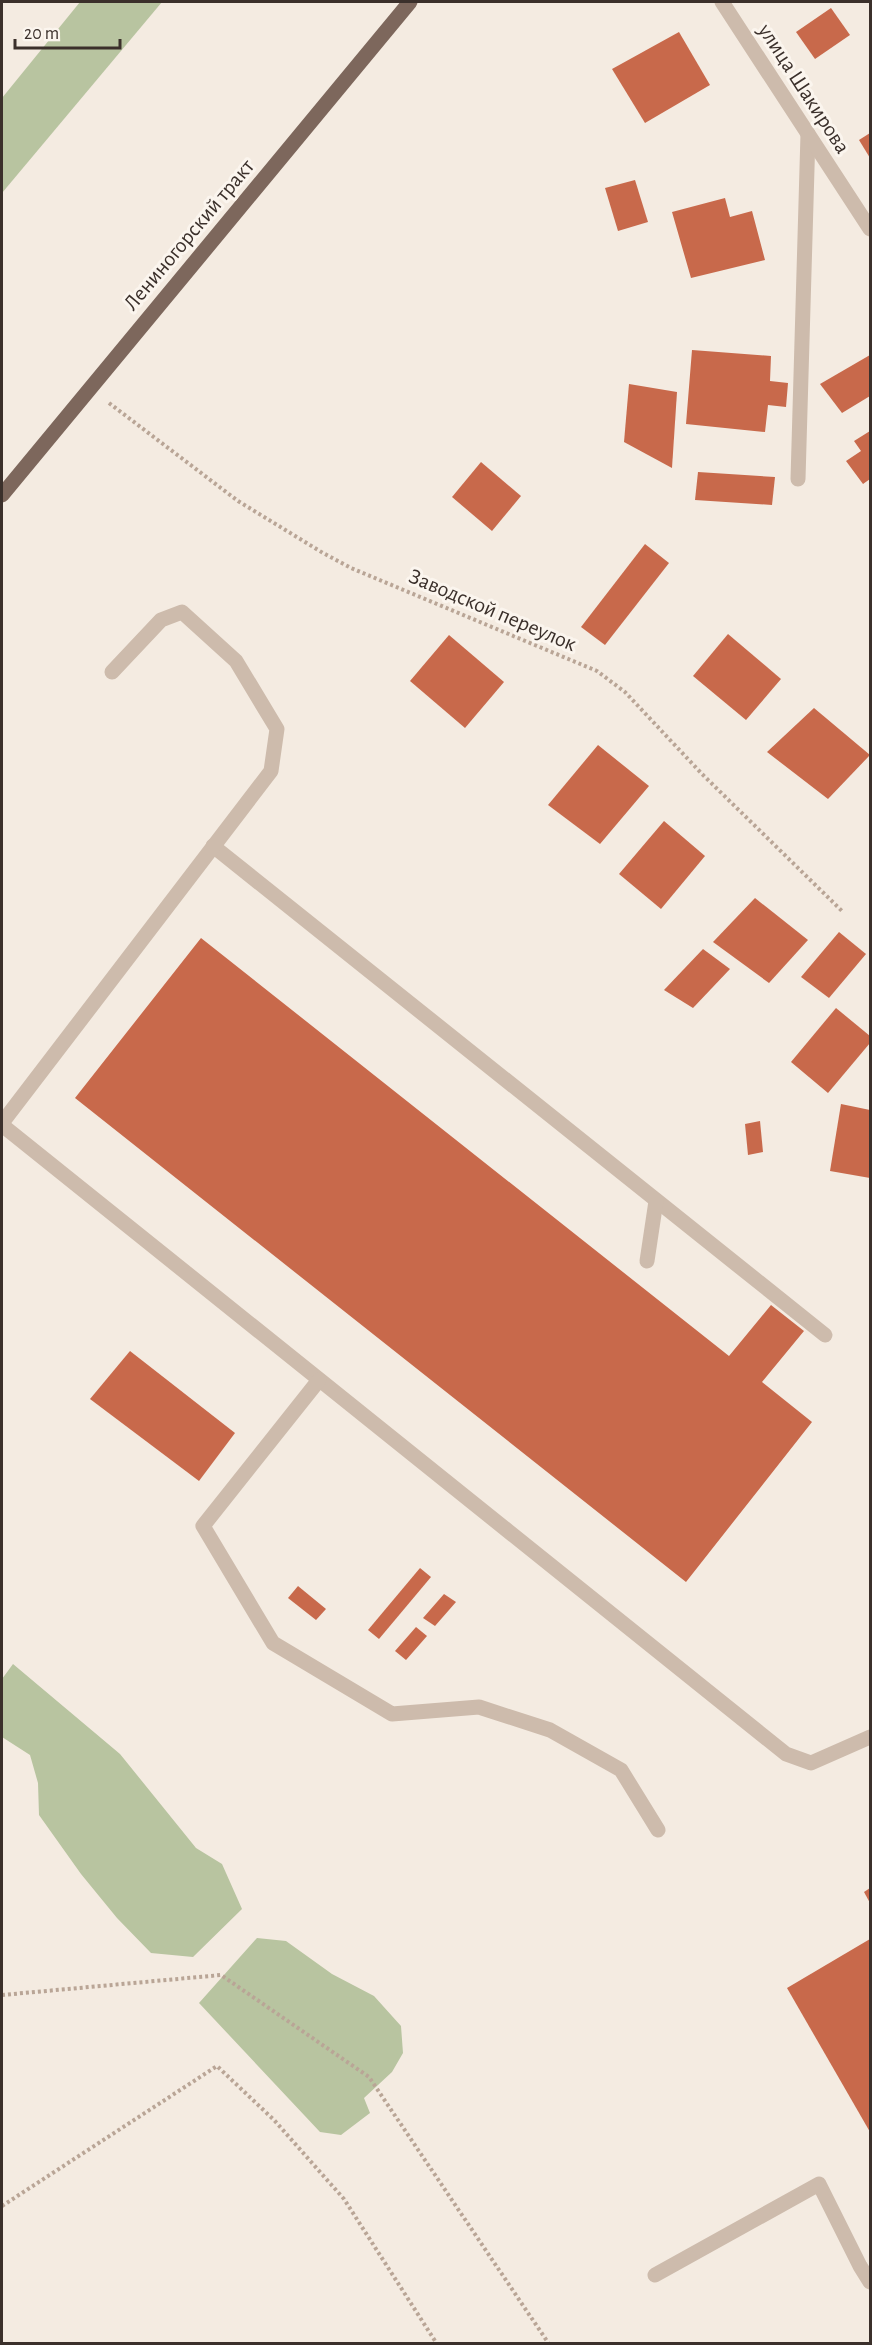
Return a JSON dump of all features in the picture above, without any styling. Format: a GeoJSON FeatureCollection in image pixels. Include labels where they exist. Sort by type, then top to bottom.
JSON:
{"type":"FeatureCollection","features":[{"type":"Feature","properties":{"kind":"main road","name":"Лениногорский тракт"},"geometry":{"type":"LineString","coordinates":[[2,495],[410,2]]}},
{"type":"Feature","properties":{"kind":"street","name":"улица Шакирова"},"geometry":{"type":"LineString","coordinates":[[722,2],[870,229]]}},
{"type":"Feature","properties":{"kind":"street"},"geometry":{"type":"LineString","coordinates":[[798,479],[808,134]]}},
{"type":"Feature","properties":{"kind":"street"},"geometry":{"type":"LineString","coordinates":[[112,672],[161,620],[182,612],[236,661],[277,729],[270,771],[2,1124],[786,1754],[811,1763],[870,1737]]}},
{"type":"Feature","properties":{"kind":"street"},"geometry":{"type":"LineString","coordinates":[[213,846],[825,1335]]}},
{"type":"Feature","properties":{"kind":"street"},"geometry":{"type":"LineString","coordinates":[[647,1261],[656,1201]]}},
{"type":"Feature","properties":{"kind":"street"},"geometry":{"type":"LineString","coordinates":[[319,1380],[203,1526],[273,1643],[392,1714],[479,1707],[550,1730],[621,1770],[658,1830]]}},
{"type":"Feature","properties":{"kind":"street"},"geometry":{"type":"LineString","coordinates":[[655,2275],[819,2184],[870,2282]]}},
{"type":"Feature","properties":{"kind":"path","name":"Заводской переулок"},"geometry":{"type":"LineString","coordinates":[[90,388],[238,501],[323,553],[351,568],[597,671],[625,692],[702,774],[843,912]]}},
{"type":"Feature","properties":{"kind":"path"},"geometry":{"type":"LineString","coordinates":[[2,1995],[220,1975],[369,2077],[549,2343]]}},
{"type":"Feature","properties":{"kind":"path"},"geometry":{"type":"LineString","coordinates":[[2,2206],[217,2066],[274,2120],[344,2199],[437,2343]]}},
{"type":"Feature","properties":{"kind":"green space"},"geometry":{"type":"Polygon","coordinates":[[[80,2],[162,2],[2,193],[2,98],[80,2]]]}},
{"type":"Feature","properties":{"kind":"green space"},"geometry":{"type":"Polygon","coordinates":[[[13,1664],[120,1754],[196,1848],[222,1864],[242,1909],[193,1957],[151,1953],[117,1918],[81,1874],[39,1815],[38,1783],[30,1755],[2,1737],[2,1679],[13,1664]]]}},
{"type":"Feature","properties":{"kind":"green space"},"geometry":{"type":"Polygon","coordinates":[[[257,1938],[286,1941],[332,1974],[374,1996],[401,2026],[403,2053],[392,2072],[364,2098],[370,2113],[341,2135],[320,2132],[199,2003],[257,1938]]]}},
{"type":"Feature","properties":{"kind":"building"},"geometry":{"type":"Polygon","coordinates":[[[831,8],[850,35],[815,59],[796,32],[831,8]]]}},
{"type":"Feature","properties":{"kind":"building"},"geometry":{"type":"Polygon","coordinates":[[[679,32],[710,85],[645,123],[612,69],[679,32]]]}},
{"type":"Feature","properties":{"kind":"building"},"geometry":{"type":"Polygon","coordinates":[[[870,133],[870,158],[859,140],[870,133]]]}},
{"type":"Feature","properties":{"kind":"building"},"geometry":{"type":"Polygon","coordinates":[[[635,180],[648,222],[618,231],[605,188],[635,180]]]}},
{"type":"Feature","properties":{"kind":"building"},"geometry":{"type":"Polygon","coordinates":[[[725,198],[730,217],[752,211],[765,260],[691,278],[672,212],[725,198]]]}},
{"type":"Feature","properties":{"kind":"building"},"geometry":{"type":"Polygon","coordinates":[[[692,350],[771,356],[770,381],[788,383],[786,407],[768,405],[765,432],[686,424],[692,350]]]}},
{"type":"Feature","properties":{"kind":"building"},"geometry":{"type":"Polygon","coordinates":[[[870,355],[870,396],[842,413],[820,384],[870,355]]]}},
{"type":"Feature","properties":{"kind":"building"},"geometry":{"type":"Polygon","coordinates":[[[629,384],[677,392],[672,468],[624,442],[629,384]]]}},
{"type":"Feature","properties":{"kind":"building"},"geometry":{"type":"Polygon","coordinates":[[[870,431],[870,479],[863,484],[846,461],[861,451],[854,441],[870,431]]]}},
{"type":"Feature","properties":{"kind":"building"},"geometry":{"type":"Polygon","coordinates":[[[481,462],[521,496],[492,531],[452,497],[481,462]]]}},
{"type":"Feature","properties":{"kind":"building"},"geometry":{"type":"Polygon","coordinates":[[[698,472],[775,477],[772,505],[695,500],[698,472]]]}},
{"type":"Feature","properties":{"kind":"building"},"geometry":{"type":"Polygon","coordinates":[[[645,544],[669,563],[605,645],[581,627],[645,544]]]}},
{"type":"Feature","properties":{"kind":"building"},"geometry":{"type":"Polygon","coordinates":[[[728,634],[781,679],[746,720],[693,676],[728,634]]]}},
{"type":"Feature","properties":{"kind":"building"},"geometry":{"type":"Polygon","coordinates":[[[449,635],[504,682],[465,728],[410,681],[449,635]]]}},
{"type":"Feature","properties":{"kind":"building"},"geometry":{"type":"Polygon","coordinates":[[[814,708],[870,755],[828,799],[767,752],[814,708]]]}},
{"type":"Feature","properties":{"kind":"building"},"geometry":{"type":"Polygon","coordinates":[[[598,745],[649,786],[600,844],[548,805],[598,745]]]}},
{"type":"Feature","properties":{"kind":"building"},"geometry":{"type":"Polygon","coordinates":[[[664,821],[705,856],[661,909],[619,874],[664,821]]]}},
{"type":"Feature","properties":{"kind":"building"},"geometry":{"type":"Polygon","coordinates":[[[755,898],[808,940],[769,983],[713,942],[755,898]]]}},
{"type":"Feature","properties":{"kind":"building"},"geometry":{"type":"Polygon","coordinates":[[[839,932],[866,954],[829,998],[801,977],[839,932]]]}},
{"type":"Feature","properties":{"kind":"building"},"geometry":{"type":"Polygon","coordinates":[[[201,938],[729,1356],[771,1305],[804,1331],[762,1382],[812,1422],[686,1582],[75,1098],[201,938]]]}},
{"type":"Feature","properties":{"kind":"building"},"geometry":{"type":"Polygon","coordinates":[[[703,949],[730,969],[693,1008],[664,990],[703,949]]]}},
{"type":"Feature","properties":{"kind":"building"},"geometry":{"type":"Polygon","coordinates":[[[836,1008],[870,1036],[870,1043],[828,1093],[791,1062],[836,1008]]]}},
{"type":"Feature","properties":{"kind":"building"},"geometry":{"type":"Polygon","coordinates":[[[841,1104],[870,1110],[870,1178],[830,1171],[841,1104]]]}},
{"type":"Feature","properties":{"kind":"building"},"geometry":{"type":"Polygon","coordinates":[[[760,1121],[763,1152],[748,1155],[745,1124],[760,1121]]]}},
{"type":"Feature","properties":{"kind":"building"},"geometry":{"type":"Polygon","coordinates":[[[130,1351],[235,1433],[199,1481],[90,1399],[130,1351]]]}},
{"type":"Feature","properties":{"kind":"building"},"geometry":{"type":"Polygon","coordinates":[[[420,1568],[431,1577],[379,1639],[368,1630],[420,1568]]]}},
{"type":"Feature","properties":{"kind":"building"},"geometry":{"type":"Polygon","coordinates":[[[298,1586],[326,1609],[316,1620],[288,1598],[298,1586]]]}},
{"type":"Feature","properties":{"kind":"building"},"geometry":{"type":"Polygon","coordinates":[[[444,1594],[456,1602],[435,1626],[423,1618],[444,1594]]]}},
{"type":"Feature","properties":{"kind":"building"},"geometry":{"type":"Polygon","coordinates":[[[416,1627],[427,1636],[406,1660],[395,1651],[416,1627]]]}},
{"type":"Feature","properties":{"kind":"building"},"geometry":{"type":"Polygon","coordinates":[[[870,1888],[870,1903],[864,1892],[870,1888]]]}},
{"type":"Feature","properties":{"kind":"building"},"geometry":{"type":"Polygon","coordinates":[[[870,1939],[870,2132],[787,1988],[870,1939]]]}}]}
